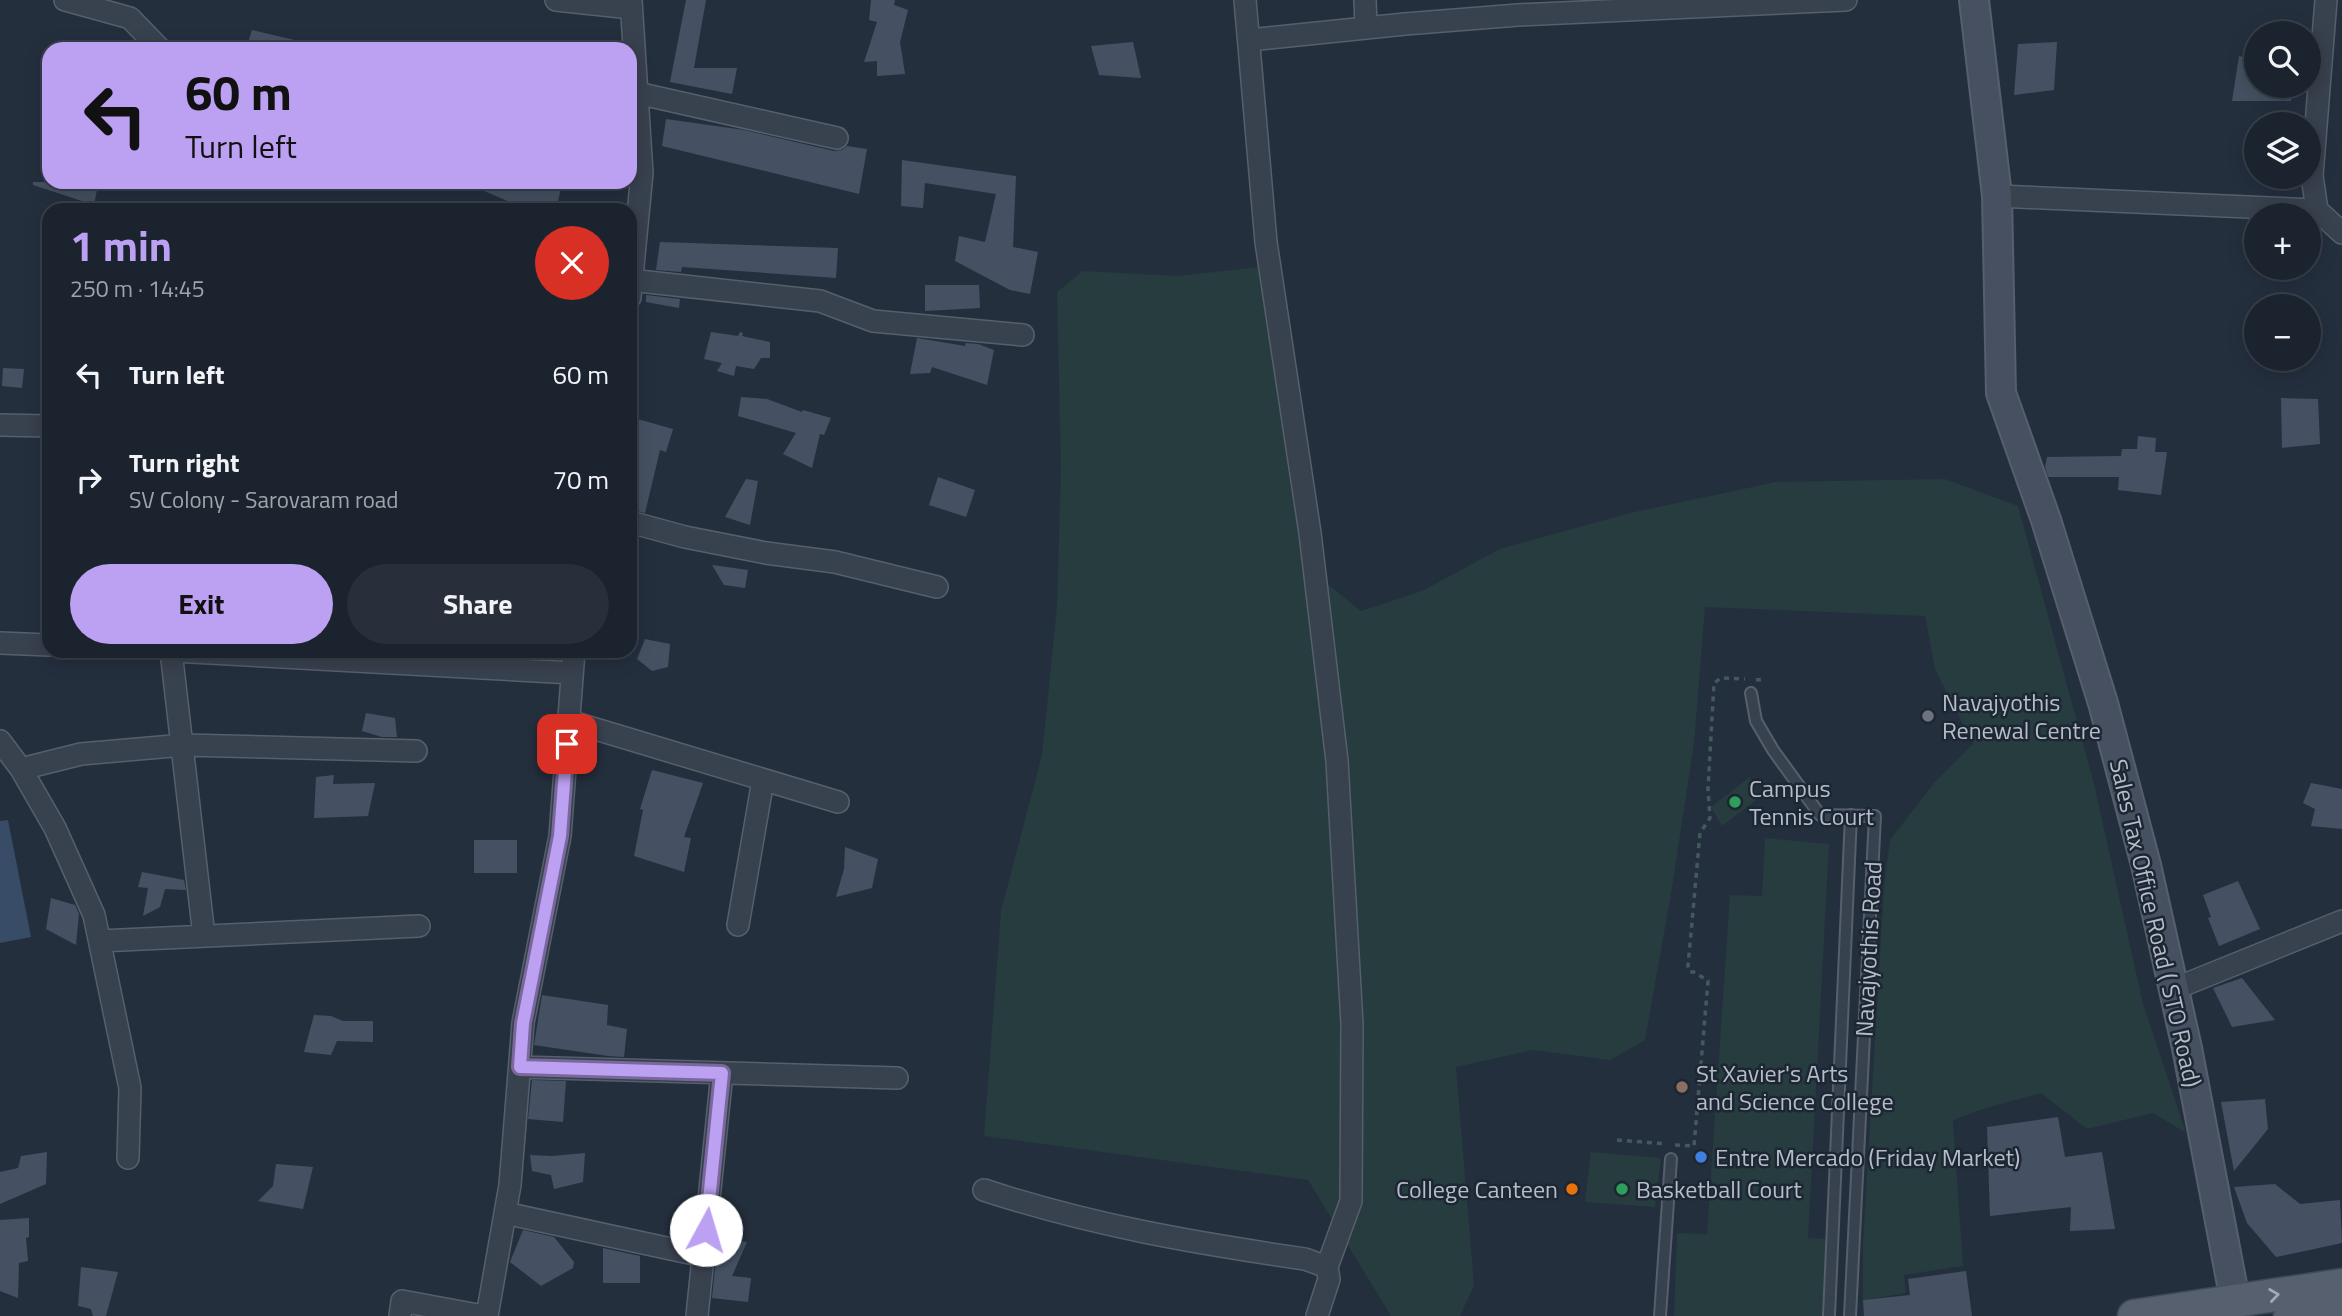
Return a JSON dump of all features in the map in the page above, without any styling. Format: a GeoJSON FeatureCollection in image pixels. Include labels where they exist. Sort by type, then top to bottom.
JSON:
{"type":"FeatureCollection","features":[{"type":"Feature","properties":{"kind":"main road"},"geometry":{"type":"LineString","coordinates":[[2134,1316],[2237,1308],[2342,1285]]}},
{"type":"Feature","properties":{"kind":"main road"},"geometry":{"type":"LineString","coordinates":[[2290,1316],[2342,1306]]}},
{"type":"Feature","properties":{"kind":"street"},"geometry":{"type":"LineString","coordinates":[[65,0],[130,18],[153,42]]}},
{"type":"Feature","properties":{"kind":"street"},"geometry":{"type":"LineString","coordinates":[[556,0],[631,4],[634,42]]}},
{"type":"Feature","properties":{"kind":"street"},"geometry":{"type":"LineString","coordinates":[[1245,0],[1265,242],[1310,533],[1337,761],[1352,1024],[1351,1201],[1327,1268],[1329,1279],[1317,1316]]}},
{"type":"Feature","properties":{"kind":"street"},"geometry":{"type":"LineString","coordinates":[[1365,0],[1366,28]]}},
{"type":"Feature","properties":{"kind":"street"},"geometry":{"type":"LineString","coordinates":[[1249,40],[1517,8],[1846,0]]}},
{"type":"Feature","properties":{"kind":"street","name":"Sales Tax Office Road ( STO Road)"},"geometry":{"type":"LineString","coordinates":[[1974,0],[1997,196],[2001,393],[2046,520],[2103,703],[2147,865],[2237,1308]]}},
{"type":"Feature","properties":{"kind":"street"},"geometry":{"type":"LineString","coordinates":[[2316,203],[2312,176],[2326,0]]}},
{"type":"Feature","properties":{"kind":"street"},"geometry":{"type":"LineString","coordinates":[[637,93],[836,138]]}},
{"type":"Feature","properties":{"kind":"street"},"geometry":{"type":"LineString","coordinates":[[637,153],[642,173],[637,224]]}},
{"type":"Feature","properties":{"kind":"street"},"geometry":{"type":"LineString","coordinates":[[1997,196],[2244,207]]}},
{"type":"Feature","properties":{"kind":"street"},"geometry":{"type":"LineString","coordinates":[[2321,214],[2342,233]]}},
{"type":"Feature","properties":{"kind":"street"},"geometry":{"type":"LineString","coordinates":[[637,286],[820,301],[873,321],[1023,335]]}},
{"type":"Feature","properties":{"kind":"street"},"geometry":{"type":"LineString","coordinates":[[0,425],[42,426]]}},
{"type":"Feature","properties":{"kind":"street"},"geometry":{"type":"LineString","coordinates":[[637,524],[685,537],[835,562],[937,587]]}},
{"type":"Feature","properties":{"kind":"street"},"geometry":{"type":"LineString","coordinates":[[0,643],[42,645]]}},
{"type":"Feature","properties":{"kind":"street"},"geometry":{"type":"LineString","coordinates":[[173,658],[204,936]]}},
{"type":"Feature","properties":{"kind":"street"},"geometry":{"type":"LineString","coordinates":[[299,658],[572,673]]}},
{"type":"Feature","properties":{"kind":"street"},"geometry":{"type":"LineString","coordinates":[[400,1316],[402,1301],[485,1316],[510,1185],[523,1023],[560,836],[573,658]]}},
{"type":"Feature","properties":{"kind":"street"},"geometry":{"type":"LineString","coordinates":[[569,721],[838,802]]}},
{"type":"Feature","properties":{"kind":"street"},"geometry":{"type":"LineString","coordinates":[[0,741],[21,769],[55,828],[94,915],[130,1088],[128,1158]]}},
{"type":"Feature","properties":{"kind":"street"},"geometry":{"type":"LineString","coordinates":[[21,769],[81,754],[184,745],[416,751]]}},
{"type":"Feature","properties":{"kind":"street"},"geometry":{"type":"LineString","coordinates":[[738,925],[763,780]]}},
{"type":"Feature","properties":{"kind":"street"},"geometry":{"type":"LineString","coordinates":[[2174,989],[2342,921]]}},
{"type":"Feature","properties":{"kind":"street"},"geometry":{"type":"LineString","coordinates":[[100,941],[419,926]]}},
{"type":"Feature","properties":{"kind":"street"},"geometry":{"type":"LineString","coordinates":[[520,1067],[897,1078]]}},
{"type":"Feature","properties":{"kind":"street"},"geometry":{"type":"LineString","coordinates":[[696,1316],[722,1073]]}},
{"type":"Feature","properties":{"kind":"street"},"geometry":{"type":"LineString","coordinates":[[984,1190],[1119,1229],[1210,1246],[1305,1259],[1327,1268]]}},
{"type":"Feature","properties":{"kind":"street"},"geometry":{"type":"LineString","coordinates":[[505,1213],[703,1256]]}},
{"type":"Feature","properties":{"kind":"lane","name":"Navajyothis Road"},"geometry":{"type":"LineString","coordinates":[[1751,693],[1756,721],[1773,750],[1820,815],[1875,817],[1850,1316]]}},
{"type":"Feature","properties":{"kind":"lane","name":"Navajyothis Road"},"geometry":{"type":"LineString","coordinates":[[1829,1316],[1851,815]]}},
{"type":"Feature","properties":{"kind":"lane"},"geometry":{"type":"LineString","coordinates":[[1660,1316],[1671,1159]]}},
{"type":"Feature","properties":{"kind":"path"},"geometry":{"type":"LineString","coordinates":[[1617,1140],[1694,1146],[1708,981],[1690,972],[1688,967],[1700,833],[1710,818],[1708,789],[1714,683],[1721,678],[1766,680]]}},
{"type":"Feature","properties":{"kind":"green space"},"geometry":{"type":"Polygon","coordinates":[[[1269,266],[1314,573],[1361,611],[1422,591],[1500,549],[1630,513],[1776,482],[1945,479],[2018,506],[2094,784],[2143,1004],[2186,1133],[2153,1113],[2087,1129],[2041,1093],[1953,1120],[1963,1266],[1904,1275],[1906,1293],[1863,1300],[1863,1244],[1884,886],[1890,840],[1934,783],[1973,744],[1935,669],[1925,616],[1705,607],[1694,743],[1645,1040],[1610,1060],[1533,1050],[1456,1067],[1474,1285],[1460,1316],[1391,1316],[1308,1180],[984,1136],[1001,911],[1042,755],[1057,607],[1061,470],[1057,292],[1083,271],[1178,276],[1269,266]]]}},
{"type":"Feature","properties":{"kind":"green space","name":"Campus Tennis Court"},"geometry":{"type":"Polygon","coordinates":[[[1750,777],[1759,798],[1722,826],[1711,807],[1750,777]]]}},
{"type":"Feature","properties":{"kind":"green space"},"geometry":{"type":"Polygon","coordinates":[[[1765,838],[1829,844],[1808,1238],[1827,1239],[1824,1316],[1674,1316],[1677,1233],[1707,1234],[1730,895],[1762,896],[1765,838]]]}},
{"type":"Feature","properties":{"kind":"green space","name":"Basketball Court"},"geometry":{"type":"Polygon","coordinates":[[[1591,1152],[1661,1158],[1655,1207],[1585,1202],[1591,1152]]]}},
{"type":"Feature","properties":{"kind":"water"},"geometry":{"type":"Polygon","coordinates":[[[8,820],[31,937],[0,943],[0,821],[8,820]]]}},
{"type":"Feature","properties":{"kind":"building"},"geometry":{"type":"Polygon","coordinates":[[[686,0],[706,0],[694,68],[737,68],[732,94],[670,82],[686,0]]]}},
{"type":"Feature","properties":{"kind":"building"},"geometry":{"type":"Polygon","coordinates":[[[871,0],[895,0],[894,5],[908,10],[900,42],[905,74],[877,76],[877,61],[864,62],[877,22],[869,20],[871,0]]]}},
{"type":"Feature","properties":{"kind":"building"},"geometry":{"type":"Polygon","coordinates":[[[252,30],[303,42],[248,42],[252,30]]]}},
{"type":"Feature","properties":{"kind":"building"},"geometry":{"type":"Polygon","coordinates":[[[1133,42],[1141,78],[1099,75],[1091,46],[1133,42]]]}},
{"type":"Feature","properties":{"kind":"building"},"geometry":{"type":"Polygon","coordinates":[[[2057,42],[2054,90],[2014,95],[2018,44],[2057,42]]]}},
{"type":"Feature","properties":{"kind":"building"},"geometry":{"type":"Polygon","coordinates":[[[2239,56],[2244,57],[2244,98],[2292,98],[2291,101],[2232,101],[2239,56]]]}},
{"type":"Feature","properties":{"kind":"building"},"geometry":{"type":"Polygon","coordinates":[[[666,119],[744,130],[834,151],[847,146],[867,149],[859,194],[662,146],[666,119]]]}},
{"type":"Feature","properties":{"kind":"building"},"geometry":{"type":"Polygon","coordinates":[[[902,160],[1016,176],[1013,247],[1038,252],[1030,294],[1010,290],[955,261],[959,236],[985,242],[996,194],[925,183],[923,208],[901,206],[902,160]]]}},
{"type":"Feature","properties":{"kind":"building"},"geometry":{"type":"Polygon","coordinates":[[[33,182],[42,182],[42,188],[33,185],[33,182]]]}},
{"type":"Feature","properties":{"kind":"building"},"geometry":{"type":"Polygon","coordinates":[[[45,189],[97,189],[94,203],[45,189]]]}},
{"type":"Feature","properties":{"kind":"building"},"geometry":{"type":"Polygon","coordinates":[[[480,189],[561,189],[558,203],[512,203],[480,189]]]}},
{"type":"Feature","properties":{"kind":"building"},"geometry":{"type":"Polygon","coordinates":[[[660,242],[838,248],[836,278],[682,267],[681,272],[656,270],[660,242]]]}},
{"type":"Feature","properties":{"kind":"building"},"geometry":{"type":"Polygon","coordinates":[[[925,285],[979,285],[980,308],[925,311],[925,285]]]}},
{"type":"Feature","properties":{"kind":"building"},"geometry":{"type":"Polygon","coordinates":[[[646,295],[680,299],[679,308],[646,302],[646,295]]]}},
{"type":"Feature","properties":{"kind":"building"},"geometry":{"type":"Polygon","coordinates":[[[711,332],[738,336],[740,332],[743,333],[742,336],[770,342],[770,358],[761,358],[754,369],[736,366],[734,376],[717,371],[722,363],[704,359],[711,332]]]}},
{"type":"Feature","properties":{"kind":"building"},"geometry":{"type":"Polygon","coordinates":[[[917,338],[965,346],[966,343],[978,344],[994,350],[987,385],[932,367],[930,373],[910,374],[917,338]]]}},
{"type":"Feature","properties":{"kind":"building"},"geometry":{"type":"Polygon","coordinates":[[[3,368],[24,369],[22,388],[2,386],[3,368]]]}},
{"type":"Feature","properties":{"kind":"building"},"geometry":{"type":"Polygon","coordinates":[[[741,397],[767,399],[802,412],[803,410],[831,418],[824,435],[820,434],[812,468],[783,454],[796,433],[738,416],[741,397]]]}},
{"type":"Feature","properties":{"kind":"building"},"geometry":{"type":"Polygon","coordinates":[[[2281,398],[2318,399],[2320,444],[2282,448],[2281,398]]]}},
{"type":"Feature","properties":{"kind":"building"},"geometry":{"type":"Polygon","coordinates":[[[637,419],[673,429],[666,452],[660,450],[645,513],[637,511],[637,419]]]}},
{"type":"Feature","properties":{"kind":"building"},"geometry":{"type":"Polygon","coordinates":[[[2138,436],[2156,438],[2155,452],[2167,452],[2161,495],[2118,490],[2119,477],[2048,477],[2045,467],[2047,457],[2121,456],[2122,449],[2137,449],[2138,436]]]}},
{"type":"Feature","properties":{"kind":"building"},"geometry":{"type":"Polygon","coordinates":[[[938,477],[975,490],[966,517],[929,505],[938,477]]]}},
{"type":"Feature","properties":{"kind":"building"},"geometry":{"type":"Polygon","coordinates":[[[746,479],[758,481],[750,525],[725,517],[746,479]]]}},
{"type":"Feature","properties":{"kind":"building"},"geometry":{"type":"Polygon","coordinates":[[[712,565],[748,570],[745,588],[724,585],[712,565]]]}},
{"type":"Feature","properties":{"kind":"building"},"geometry":{"type":"Polygon","coordinates":[[[645,639],[670,644],[668,667],[652,671],[637,659],[645,639]]]}},
{"type":"Feature","properties":{"kind":"building"},"geometry":{"type":"Polygon","coordinates":[[[366,713],[395,718],[397,737],[382,737],[362,731],[366,713]]]}},
{"type":"Feature","properties":{"kind":"building"},"geometry":{"type":"Polygon","coordinates":[[[652,770],[703,783],[684,837],[691,838],[684,872],[634,856],[643,810],[640,809],[652,770]]]}},
{"type":"Feature","properties":{"kind":"building"},"geometry":{"type":"Polygon","coordinates":[[[334,775],[333,784],[375,783],[368,816],[314,818],[316,777],[334,775]]]}},
{"type":"Feature","properties":{"kind":"building"},"geometry":{"type":"Polygon","coordinates":[[[2311,783],[2342,789],[2342,829],[2311,826],[2315,809],[2303,803],[2311,783]]]}},
{"type":"Feature","properties":{"kind":"building"},"geometry":{"type":"Polygon","coordinates":[[[474,840],[517,840],[517,873],[474,873],[474,840]]]}},
{"type":"Feature","properties":{"kind":"building"},"geometry":{"type":"Polygon","coordinates":[[[845,847],[878,859],[872,888],[836,897],[844,869],[845,847]]]}},
{"type":"Feature","properties":{"kind":"building"},"geometry":{"type":"Polygon","coordinates":[[[142,872],[184,880],[186,890],[165,889],[160,907],[143,916],[148,888],[138,887],[142,872]]]}},
{"type":"Feature","properties":{"kind":"building"},"geometry":{"type":"Polygon","coordinates":[[[2238,881],[2260,929],[2219,946],[2208,918],[2211,917],[2203,895],[2238,881]]]}},
{"type":"Feature","properties":{"kind":"building"},"geometry":{"type":"Polygon","coordinates":[[[51,898],[75,905],[79,914],[76,945],[46,929],[51,898]]]}},
{"type":"Feature","properties":{"kind":"building"},"geometry":{"type":"Polygon","coordinates":[[[2242,978],[2275,1020],[2232,1027],[2213,988],[2242,978]]]}},
{"type":"Feature","properties":{"kind":"building"},"geometry":{"type":"Polygon","coordinates":[[[542,995],[608,1005],[607,1025],[627,1029],[624,1057],[534,1045],[542,995]]]}},
{"type":"Feature","properties":{"kind":"building"},"geometry":{"type":"Polygon","coordinates":[[[314,1015],[331,1016],[343,1021],[373,1021],[373,1042],[337,1041],[331,1055],[304,1052],[314,1015]]]}},
{"type":"Feature","properties":{"kind":"building"},"geometry":{"type":"Polygon","coordinates":[[[532,1080],[566,1081],[563,1122],[528,1119],[532,1080]]]}},
{"type":"Feature","properties":{"kind":"building"},"geometry":{"type":"Polygon","coordinates":[[[2265,1099],[2268,1129],[2234,1171],[2221,1102],[2265,1099]]]}},
{"type":"Feature","properties":{"kind":"building"},"geometry":{"type":"Polygon","coordinates":[[[2058,1117],[2065,1157],[2102,1152],[2115,1229],[2070,1231],[2071,1207],[1990,1216],[1987,1127],[2058,1117]]]}},
{"type":"Feature","properties":{"kind":"building"},"geometry":{"type":"Polygon","coordinates":[[[47,1152],[46,1184],[0,1204],[0,1172],[18,1168],[21,1156],[47,1152]]]}},
{"type":"Feature","properties":{"kind":"building"},"geometry":{"type":"Polygon","coordinates":[[[585,1153],[583,1182],[554,1189],[551,1175],[532,1171],[530,1155],[585,1153]]]}},
{"type":"Feature","properties":{"kind":"building"},"geometry":{"type":"Polygon","coordinates":[[[276,1164],[313,1167],[303,1209],[258,1201],[273,1186],[276,1164]]]}},
{"type":"Feature","properties":{"kind":"building"},"geometry":{"type":"Polygon","coordinates":[[[2275,1184],[2300,1204],[2340,1200],[2342,1243],[2276,1257],[2247,1223],[2234,1187],[2275,1184]]]}},
{"type":"Feature","properties":{"kind":"building"},"geometry":{"type":"Polygon","coordinates":[[[29,1218],[29,1237],[26,1238],[28,1261],[19,1263],[18,1298],[0,1291],[0,1220],[29,1218]]]}},
{"type":"Feature","properties":{"kind":"building"},"geometry":{"type":"Polygon","coordinates":[[[523,1230],[554,1237],[574,1262],[573,1268],[541,1286],[510,1262],[523,1230]]]}},
{"type":"Feature","properties":{"kind":"building"},"geometry":{"type":"Polygon","coordinates":[[[718,1238],[747,1242],[732,1276],[751,1278],[748,1302],[712,1298],[718,1238]]]}},
{"type":"Feature","properties":{"kind":"building"},"geometry":{"type":"Polygon","coordinates":[[[603,1248],[640,1256],[640,1283],[603,1283],[603,1248]]]}},
{"type":"Feature","properties":{"kind":"building"},"geometry":{"type":"Polygon","coordinates":[[[81,1267],[118,1272],[106,1316],[93,1316],[91,1309],[78,1306],[81,1267]]]}},
{"type":"Feature","properties":{"kind":"building"},"geometry":{"type":"Polygon","coordinates":[[[1966,1271],[1972,1316],[1864,1316],[1863,1300],[1910,1295],[1908,1279],[1966,1271]]]}},
{"type":"Feature","properties":{"kind":"place","name":"Navajyothis Renewal Centre"},"geometry":{"type":"Point","coordinates":[1928,716]}},
{"type":"Feature","properties":{"kind":"place","name":"Campus Tennis Court"},"geometry":{"type":"Point","coordinates":[1735,802]}},
{"type":"Feature","properties":{"kind":"place","name":"St Xavier's Arts and Science College"},"geometry":{"type":"Point","coordinates":[1682,1087]}},
{"type":"Feature","properties":{"kind":"place","name":"Entre Mercado (Friday Market)"},"geometry":{"type":"Point","coordinates":[1701,1157]}},
{"type":"Feature","properties":{"kind":"place","name":"College Canteen"},"geometry":{"type":"Point","coordinates":[1572,1189]}},
{"type":"Feature","properties":{"kind":"place","name":"Basketball Court"},"geometry":{"type":"Point","coordinates":[1622,1189]}},
{"type":"Feature","properties":{"kind":"route"},"geometry":{"type":"LineString","coordinates":[[567,744],[560,836],[523,1023],[520,1067],[722,1073],[706,1230]]}}]}
